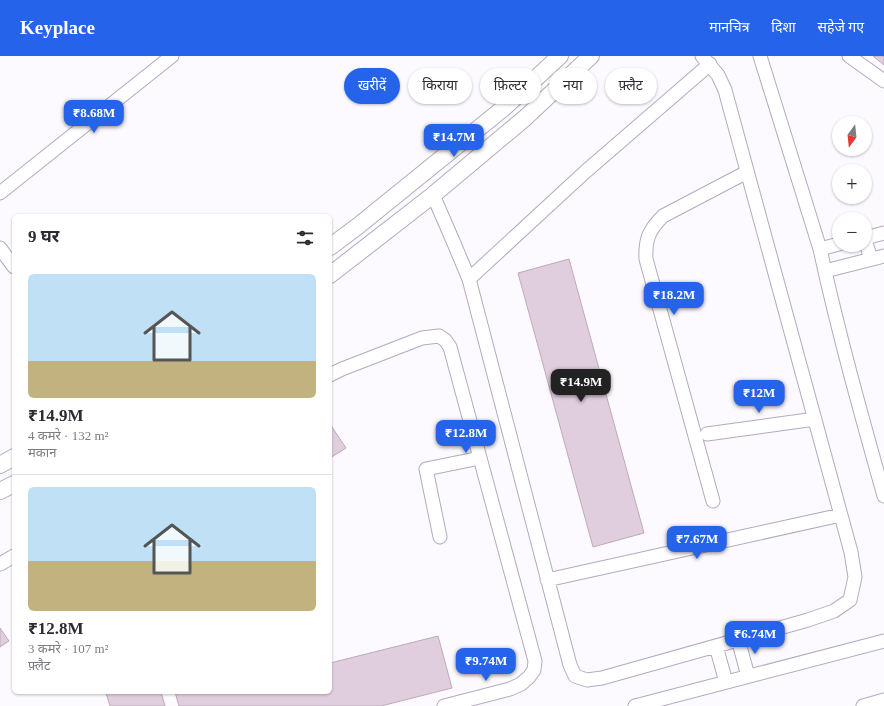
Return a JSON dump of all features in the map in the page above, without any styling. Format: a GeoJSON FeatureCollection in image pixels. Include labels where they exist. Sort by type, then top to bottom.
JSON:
{"type":"FeatureCollection","features":[{"type":"Feature","properties":{"kind":"street"},"geometry":{"type":"LineString","coordinates":[[0,192],[172,56]]}},
{"type":"Feature","properties":{"kind":"street"},"geometry":{"type":"LineString","coordinates":[[332,246],[505,107],[560,56]]}},
{"type":"Feature","properties":{"kind":"street"},"geometry":{"type":"LineString","coordinates":[[332,273],[433,195],[525,118],[591,56]]}},
{"type":"Feature","properties":{"kind":"street"},"geometry":{"type":"LineString","coordinates":[[760,56],[820,249],[858,402],[883,488]]}},
{"type":"Feature","properties":{"kind":"street"},"geometry":{"type":"LineString","coordinates":[[850,56],[884,82]]}},
{"type":"Feature","properties":{"kind":"street"},"geometry":{"type":"LineString","coordinates":[[433,195],[469,279],[547,580],[570,665],[575,676],[587,680],[602,678],[808,620],[834,611],[850,600],[855,578],[851,552],[725,90],[718,75],[706,60],[469,279]]}},
{"type":"Feature","properties":{"kind":"street"},"geometry":{"type":"LineString","coordinates":[[712,501],[646,259],[645,247],[654,224],[663,216],[747,172]]}},
{"type":"Feature","properties":{"kind":"street"},"geometry":{"type":"LineString","coordinates":[[872,237],[884,233]]}},
{"type":"Feature","properties":{"kind":"street"},"geometry":{"type":"LineString","coordinates":[[820,249],[832,246]]}},
{"type":"Feature","properties":{"kind":"street"},"geometry":{"type":"LineString","coordinates":[[0,248],[12,264]]}},
{"type":"Feature","properties":{"kind":"street"},"geometry":{"type":"LineString","coordinates":[[825,271],[878,258],[872,249]]}},
{"type":"Feature","properties":{"kind":"street"},"geometry":{"type":"LineString","coordinates":[[332,374],[422,338],[439,336],[445,340],[450,347],[535,661],[534,670],[521,684],[510,689],[444,706]]}},
{"type":"Feature","properties":{"kind":"street"},"geometry":{"type":"LineString","coordinates":[[706,434],[815,419]]}},
{"type":"Feature","properties":{"kind":"street"},"geometry":{"type":"LineString","coordinates":[[0,465],[12,458]]}},
{"type":"Feature","properties":{"kind":"street"},"geometry":{"type":"LineString","coordinates":[[440,537],[426,469],[480,458]]}},
{"type":"Feature","properties":{"kind":"street"},"geometry":{"type":"LineString","coordinates":[[0,491],[12,485]]}},
{"type":"Feature","properties":{"kind":"street"},"geometry":{"type":"LineString","coordinates":[[547,580],[841,516]]}},
{"type":"Feature","properties":{"kind":"street"},"geometry":{"type":"LineString","coordinates":[[0,564],[12,557]]}},
{"type":"Feature","properties":{"kind":"street"},"geometry":{"type":"LineString","coordinates":[[738,639],[748,676]]}},
{"type":"Feature","properties":{"kind":"street"},"geometry":{"type":"LineString","coordinates":[[635,706],[884,641]]}},
{"type":"Feature","properties":{"kind":"street"},"geometry":{"type":"LineString","coordinates":[[716,646],[726,682]]}},
{"type":"Feature","properties":{"kind":"street"},"geometry":{"type":"LineString","coordinates":[[863,706],[884,700]]}},
{"type":"Feature","properties":{"kind":"building"},"geometry":{"type":"Polygon","coordinates":[[[873,56],[884,56],[884,65],[873,56]]]}},
{"type":"Feature","properties":{"kind":"building"},"geometry":{"type":"Polygon","coordinates":[[[569,259],[644,533],[593,547],[518,273],[569,259]]]}},
{"type":"Feature","properties":{"kind":"building"},"geometry":{"type":"Polygon","coordinates":[[[332,427],[346,448],[332,457],[332,427]]]}},
{"type":"Feature","properties":{"kind":"building"},"geometry":{"type":"Polygon","coordinates":[[[0,628],[9,641],[0,647],[0,628]]]}},
{"type":"Feature","properties":{"kind":"building"},"geometry":{"type":"Polygon","coordinates":[[[438,636],[452,688],[381,706],[179,706],[176,694],[332,694],[332,662],[438,636]]]}},
{"type":"Feature","properties":{"kind":"building"},"geometry":{"type":"Polygon","coordinates":[[[106,694],[162,694],[165,706],[110,706],[106,694]]]}}]}
